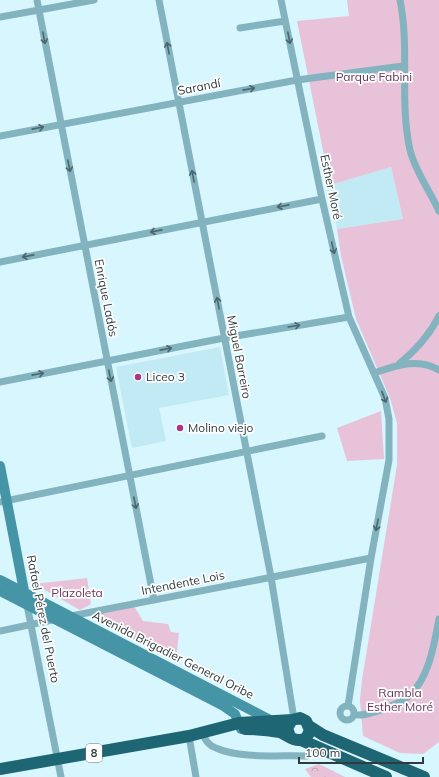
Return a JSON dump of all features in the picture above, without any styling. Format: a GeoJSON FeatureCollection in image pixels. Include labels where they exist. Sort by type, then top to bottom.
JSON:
{"type":"FeatureCollection","features":[{"type":"Feature","properties":{"kind":"highway","name":"8"},"geometry":{"type":"LineString","coordinates":[[0,769],[189,736],[270,720],[300,718],[323,735],[424,777]]}},
{"type":"Feature","properties":{"kind":"highway"},"geometry":{"type":"LineString","coordinates":[[293,719],[287,728],[296,739],[308,735],[309,726]]}},
{"type":"Feature","properties":{"kind":"highway","name":"8"},"geometry":{"type":"LineString","coordinates":[[189,736],[203,735],[240,726],[264,729],[282,733],[386,777]]}},
{"type":"Feature","properties":{"kind":"main road","name":"Rafael Pérez del Puerto"},"geometry":{"type":"LineString","coordinates":[[0,466],[3,501],[27,605]]}},
{"type":"Feature","properties":{"kind":"main road","name":"Avenida Brigadier General Oribe"},"geometry":{"type":"LineString","coordinates":[[0,580],[71,616],[199,688],[235,714],[240,726]]}},
{"type":"Feature","properties":{"kind":"main road","name":"Avenida Brigadier General Oribe"},"geometry":{"type":"LineString","coordinates":[[0,591],[55,620],[270,720]]}},
{"type":"Feature","properties":{"kind":"street","name":"Enrique Ladós"},"geometry":{"type":"LineString","coordinates":[[37,0],[154,600]]}},
{"type":"Feature","properties":{"kind":"street"},"geometry":{"type":"LineString","coordinates":[[0,17],[94,0]]}},
{"type":"Feature","properties":{"kind":"street","name":"Miguel Barreiro"},"geometry":{"type":"LineString","coordinates":[[158,0],[271,578],[293,719]]}},
{"type":"Feature","properties":{"kind":"street","name":"Esther Moré"},"geometry":{"type":"LineString","coordinates":[[281,0],[322,199],[349,317],[388,409],[389,419],[389,460],[371,558],[348,706]]}},
{"type":"Feature","properties":{"kind":"street"},"geometry":{"type":"LineString","coordinates":[[400,0],[403,17],[404,106],[410,150],[415,166],[439,211]]}},
{"type":"Feature","properties":{"kind":"street"},"geometry":{"type":"LineString","coordinates":[[240,28],[285,21]]}},
{"type":"Feature","properties":{"kind":"street","name":"Sarandí"},"geometry":{"type":"LineString","coordinates":[[0,136],[297,80],[403,66]]}},
{"type":"Feature","properties":{"kind":"street"},"geometry":{"type":"LineString","coordinates":[[0,262],[202,221],[322,199]]}},
{"type":"Feature","properties":{"kind":"street"},"geometry":{"type":"LineString","coordinates":[[439,312],[439,323]]}},
{"type":"Feature","properties":{"kind":"street"},"geometry":{"type":"LineString","coordinates":[[399,365],[420,346],[439,316]]}},
{"type":"Feature","properties":{"kind":"street"},"geometry":{"type":"LineString","coordinates":[[0,382],[224,338],[349,317]]}},
{"type":"Feature","properties":{"kind":"street"},"geometry":{"type":"LineString","coordinates":[[374,374],[399,365],[419,362],[430,364],[439,370]]}},
{"type":"Feature","properties":{"kind":"street"},"geometry":{"type":"LineString","coordinates":[[3,501],[322,436]]}},
{"type":"Feature","properties":{"kind":"street","name":"Intendente Lois"},"geometry":{"type":"LineString","coordinates":[[0,631],[371,558]]}},
{"type":"Feature","properties":{"kind":"street","name":"Rafael Pérez del Puerto"},"geometry":{"type":"LineString","coordinates":[[27,605],[61,777]]}},
{"type":"Feature","properties":{"kind":"street"},"geometry":{"type":"LineString","coordinates":[[354,714],[348,719],[342,717],[340,714],[341,709],[348,706],[352,709],[354,714],[358,716],[382,709],[407,698],[416,688],[434,647],[439,619]]}},
{"type":"Feature","properties":{"kind":"street"},"geometry":{"type":"LineString","coordinates":[[203,735],[208,744],[216,749],[230,752],[248,755],[306,756]]}},
{"type":"Feature","properties":{"kind":"street"},"geometry":{"type":"LineString","coordinates":[[189,736],[196,777]]}},
{"type":"Feature","properties":{"kind":"shaded area"},"geometry":{"type":"Polygon","coordinates":[[[391,167],[403,219],[337,229],[330,185],[391,167]]]}},
{"type":"Feature","properties":{"kind":"shaded area"},"geometry":{"type":"Polygon","coordinates":[[[220,347],[229,395],[159,408],[166,441],[132,448],[116,367],[220,347]]]}},
{"type":"Feature","properties":{"kind":"green space"},"geometry":{"type":"Polygon","coordinates":[[[347,0],[439,0],[439,742],[423,754],[400,753],[363,736],[360,700],[362,680],[397,465],[397,423],[390,398],[356,319],[341,256],[337,229],[403,219],[391,167],[330,185],[297,21],[349,16],[347,0]]]}},
{"type":"Feature","properties":{"kind":"green space"},"geometry":{"type":"Polygon","coordinates":[[[381,411],[384,459],[347,461],[337,428],[381,411]]]}},
{"type":"Feature","properties":{"kind":"green space","name":"Plazoleta"},"geometry":{"type":"Polygon","coordinates":[[[87,578],[91,604],[80,610],[34,584],[87,578]]]}},
{"type":"Feature","properties":{"kind":"green space"},"geometry":{"type":"Polygon","coordinates":[[[134,606],[143,621],[168,624],[171,632],[179,633],[176,659],[110,628],[97,619],[98,613],[134,606]]]}},
{"type":"Feature","properties":{"kind":"green space"},"geometry":{"type":"Polygon","coordinates":[[[319,764],[345,777],[311,777],[305,769],[319,764]]]}},
{"type":"Feature","properties":{"kind":"place","name":"Liceo 3"},"geometry":{"type":"Point","coordinates":[138,377]}},
{"type":"Feature","properties":{"kind":"place","name":"Molino viejo"},"geometry":{"type":"Point","coordinates":[180,428]}},
{"type":"Feature","properties":{"kind":"park label","name":"Parque Fabini"},"geometry":{"type":"Point","coordinates":[374,77]}},
{"type":"Feature","properties":{"kind":"park label","name":"Rambla Esther Moré"},"geometry":{"type":"Point","coordinates":[400,700]}}]}
